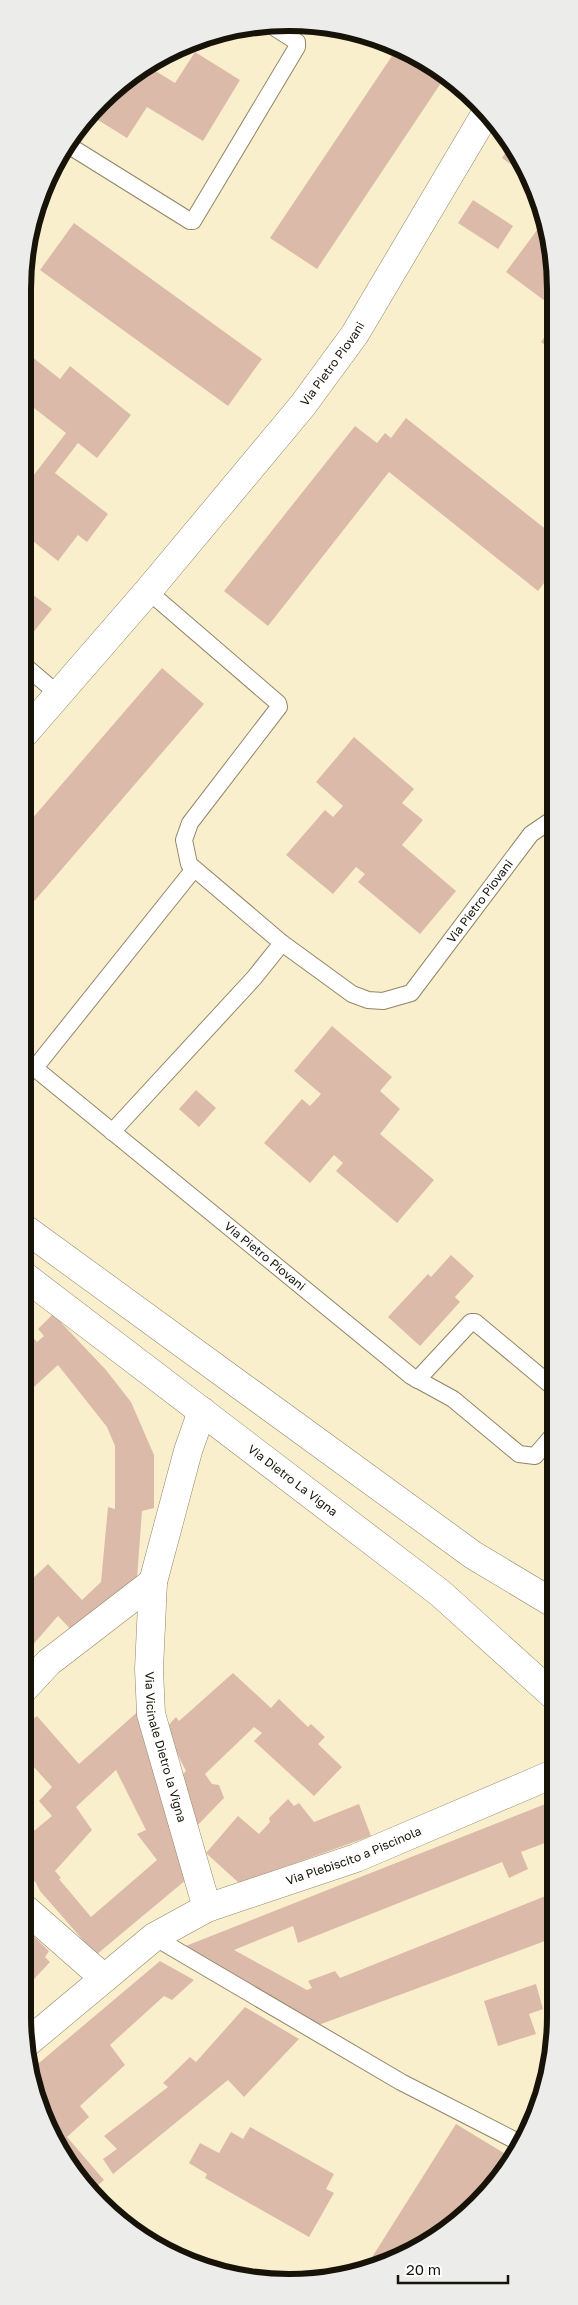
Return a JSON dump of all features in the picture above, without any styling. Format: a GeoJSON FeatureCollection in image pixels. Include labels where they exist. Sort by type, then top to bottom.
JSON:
{"type":"FeatureCollection","features":[{"type":"Feature","properties":{"kind":"street","name":"Via Pietro Piovani"},"geometry":{"type":"LineString","coordinates":[[31,726],[148,591],[302,405],[355,334],[483,119]]}},
{"type":"Feature","properties":{"kind":"street"},"geometry":{"type":"LineString","coordinates":[[31,1233],[473,1556],[547,1599]]}},
{"type":"Feature","properties":{"kind":"street","name":"Via Dietro La Vigna"},"geometry":{"type":"LineString","coordinates":[[31,1280],[440,1593],[547,1690]]}},
{"type":"Feature","properties":{"kind":"street","name":"Via Vicinale Dietro la Vigna"},"geometry":{"type":"LineString","coordinates":[[202,1412],[188,1451],[154,1582],[148,1669],[151,1714],[207,1908]]}},
{"type":"Feature","properties":{"kind":"street"},"geometry":{"type":"LineString","coordinates":[[31,1681],[49,1662],[154,1582]]}},
{"type":"Feature","properties":{"kind":"street","name":"Via Plebiscito a Piscinola"},"geometry":{"type":"LineString","coordinates":[[32,2038],[154,1937],[207,1908],[356,1858],[547,1777]]}},
{"type":"Feature","properties":{"kind":"street"},"geometry":{"type":"LineString","coordinates":[[31,1914],[104,1978]]}},
{"type":"Feature","properties":{"kind":"lane"},"geometry":{"type":"LineString","coordinates":[[74,148],[193,221],[297,47],[297,42],[280,32]]}},
{"type":"Feature","properties":{"kind":"lane","name":"Via Pietro Piovani"},"geometry":{"type":"LineString","coordinates":[[148,591],[278,703],[279,707],[185,830],[186,856],[194,869],[282,943],[352,994],[368,1000],[383,1001],[411,993],[531,834],[547,823]]}},
{"type":"Feature","properties":{"kind":"lane"},"geometry":{"type":"LineString","coordinates":[[31,671],[58,694]]}},
{"type":"Feature","properties":{"kind":"lane","name":"Via Pietro Piovani"},"geometry":{"type":"LineString","coordinates":[[194,869],[36,1067],[37,1070],[418,1380],[453,1399],[523,1456],[535,1456],[547,1442]]}},
{"type":"Feature","properties":{"kind":"lane"},"geometry":{"type":"LineString","coordinates":[[112,1132],[254,978],[282,943]]}},
{"type":"Feature","properties":{"kind":"lane"},"geometry":{"type":"LineString","coordinates":[[418,1380],[471,1322],[475,1322],[547,1382]]}},
{"type":"Feature","properties":{"kind":"lane"},"geometry":{"type":"LineString","coordinates":[[154,1937],[401,2082],[515,2140]]}},
{"type":"Feature","properties":{"kind":"building"},"geometry":{"type":"Polygon","coordinates":[[[195,52],[240,80],[203,141],[147,107],[127,138],[95,119],[119,95],[154,70],[175,83],[195,52]]]}},
{"type":"Feature","properties":{"kind":"building"},"geometry":{"type":"Polygon","coordinates":[[[394,54],[418,66],[442,82],[317,269],[270,238],[394,54]]]}},
{"type":"Feature","properties":{"kind":"building"},"geometry":{"type":"Polygon","coordinates":[[[506,151],[516,168],[502,158],[506,151]]]}},
{"type":"Feature","properties":{"kind":"building"},"geometry":{"type":"Polygon","coordinates":[[[473,200],[513,226],[498,249],[458,223],[473,200]]]}},
{"type":"Feature","properties":{"kind":"building"},"geometry":{"type":"Polygon","coordinates":[[[74,223],[262,359],[228,406],[40,270],[74,223]]]}},
{"type":"Feature","properties":{"kind":"building"},"geometry":{"type":"Polygon","coordinates":[[[539,227],[545,255],[547,303],[506,272],[539,227]]]}},
{"type":"Feature","properties":{"kind":"building"},"geometry":{"type":"Polygon","coordinates":[[[547,334],[547,346],[541,342],[547,334]]]}},
{"type":"Feature","properties":{"kind":"building"},"geometry":{"type":"Polygon","coordinates":[[[31,356],[60,379],[70,366],[131,415],[97,458],[78,443],[55,473],[108,514],[87,542],[78,535],[58,561],[31,540],[31,474],[33,476],[66,433],[31,406],[31,356]]]}},
{"type":"Feature","properties":{"kind":"building"},"geometry":{"type":"Polygon","coordinates":[[[406,418],[547,530],[547,579],[538,591],[389,472],[268,626],[224,591],[355,426],[377,443],[385,433],[391,438],[406,418]]]}},
{"type":"Feature","properties":{"kind":"building"},"geometry":{"type":"Polygon","coordinates":[[[31,593],[52,609],[31,635],[31,593]]]}},
{"type":"Feature","properties":{"kind":"building"},"geometry":{"type":"Polygon","coordinates":[[[162,668],[204,704],[31,905],[31,820],[162,668]]]}},
{"type":"Feature","properties":{"kind":"building"},"geometry":{"type":"Polygon","coordinates":[[[354,737],[414,789],[402,803],[423,820],[402,845],[456,891],[420,934],[358,882],[365,874],[356,867],[333,894],[286,855],[325,810],[333,817],[343,806],[316,782],[354,737]]]}},
{"type":"Feature","properties":{"kind":"building"},"geometry":{"type":"Polygon","coordinates":[[[332,1026],[392,1077],[380,1091],[400,1109],[380,1134],[434,1180],[397,1223],[336,1171],[343,1163],[334,1155],[310,1183],[264,1143],[302,1099],[310,1106],[321,1094],[294,1071],[332,1026]]]}},
{"type":"Feature","properties":{"kind":"building"},"geometry":{"type":"Polygon","coordinates":[[[196,1090],[216,1108],[199,1127],[179,1109],[196,1090]]]}},
{"type":"Feature","properties":{"kind":"building"},"geometry":{"type":"Polygon","coordinates":[[[451,1255],[474,1276],[455,1297],[460,1302],[420,1346],[388,1317],[428,1274],[431,1277],[451,1255]]]}},
{"type":"Feature","properties":{"kind":"building"},"geometry":{"type":"Polygon","coordinates":[[[53,1314],[106,1370],[131,1402],[154,1455],[154,1508],[142,1511],[137,1579],[77,1636],[58,1616],[31,1647],[31,1580],[48,1564],[82,1600],[101,1582],[108,1507],[115,1509],[115,1446],[107,1427],[58,1365],[31,1390],[31,1336],[37,1342],[44,1336],[38,1329],[53,1314]]]}},
{"type":"Feature","properties":{"kind":"building"},"geometry":{"type":"Polygon","coordinates":[[[233,1673],[271,1708],[279,1699],[308,1727],[311,1724],[325,1737],[318,1744],[342,1767],[314,1796],[254,1741],[262,1733],[254,1727],[205,1774],[212,1784],[219,1785],[224,1798],[193,1830],[180,1777],[186,1771],[165,1729],[176,1717],[179,1721],[233,1673]]]}},
{"type":"Feature","properties":{"kind":"building"},"geometry":{"type":"Polygon","coordinates":[[[143,1707],[187,1879],[96,1955],[40,1891],[35,1881],[31,1884],[31,1833],[52,1816],[39,1801],[52,1787],[31,1764],[31,1720],[37,1716],[79,1764],[143,1707]],[[116,1770],[76,1807],[92,1830],[55,1871],[61,1878],[59,1879],[91,1917],[157,1860],[137,1834],[146,1830],[116,1770]]]}},
{"type":"Feature","properties":{"kind":"building"},"geometry":{"type":"Polygon","coordinates":[[[288,1799],[294,1806],[299,1803],[314,1822],[359,1804],[371,1836],[239,1883],[206,1853],[238,1816],[259,1834],[270,1822],[269,1818],[288,1799]]]}},
{"type":"Feature","properties":{"kind":"building"},"geometry":{"type":"Polygon","coordinates":[[[547,1803],[547,1842],[521,1852],[528,1869],[509,1878],[502,1862],[298,1943],[293,1926],[234,1950],[307,1990],[312,1988],[308,1981],[335,1971],[340,1978],[547,1895],[547,1940],[313,2027],[178,1949],[547,1803]]]}},
{"type":"Feature","properties":{"kind":"building"},"geometry":{"type":"Polygon","coordinates":[[[31,1934],[49,1951],[45,1957],[50,1962],[31,1982],[31,1934]]]}},
{"type":"Feature","properties":{"kind":"building"},"geometry":{"type":"Polygon","coordinates":[[[160,1961],[194,1980],[172,2000],[164,1996],[110,2045],[125,2065],[80,2106],[89,2117],[67,2137],[104,2180],[97,2186],[110,2201],[95,2186],[66,2145],[51,2115],[36,2066],[160,1961]]]}},
{"type":"Feature","properties":{"kind":"building"},"geometry":{"type":"Polygon","coordinates":[[[536,1984],[543,2009],[529,2014],[536,2034],[498,2046],[484,2001],[536,1984]]]}},
{"type":"Feature","properties":{"kind":"building"},"geometry":{"type":"Polygon","coordinates":[[[245,2007],[299,2039],[244,2097],[228,2080],[113,2174],[103,2159],[117,2149],[104,2136],[168,2087],[163,2083],[190,2057],[196,2062],[245,2007]]]}},
{"type":"Feature","properties":{"kind":"building"},"geometry":{"type":"Polygon","coordinates":[[[456,2124],[506,2154],[483,2186],[459,2210],[418,2239],[370,2261],[456,2124]]]}},
{"type":"Feature","properties":{"kind":"building"},"geometry":{"type":"Polygon","coordinates":[[[250,2127],[334,2174],[326,2189],[334,2193],[309,2237],[205,2178],[207,2174],[189,2163],[200,2143],[219,2153],[231,2132],[243,2139],[250,2127]]]}}]}
